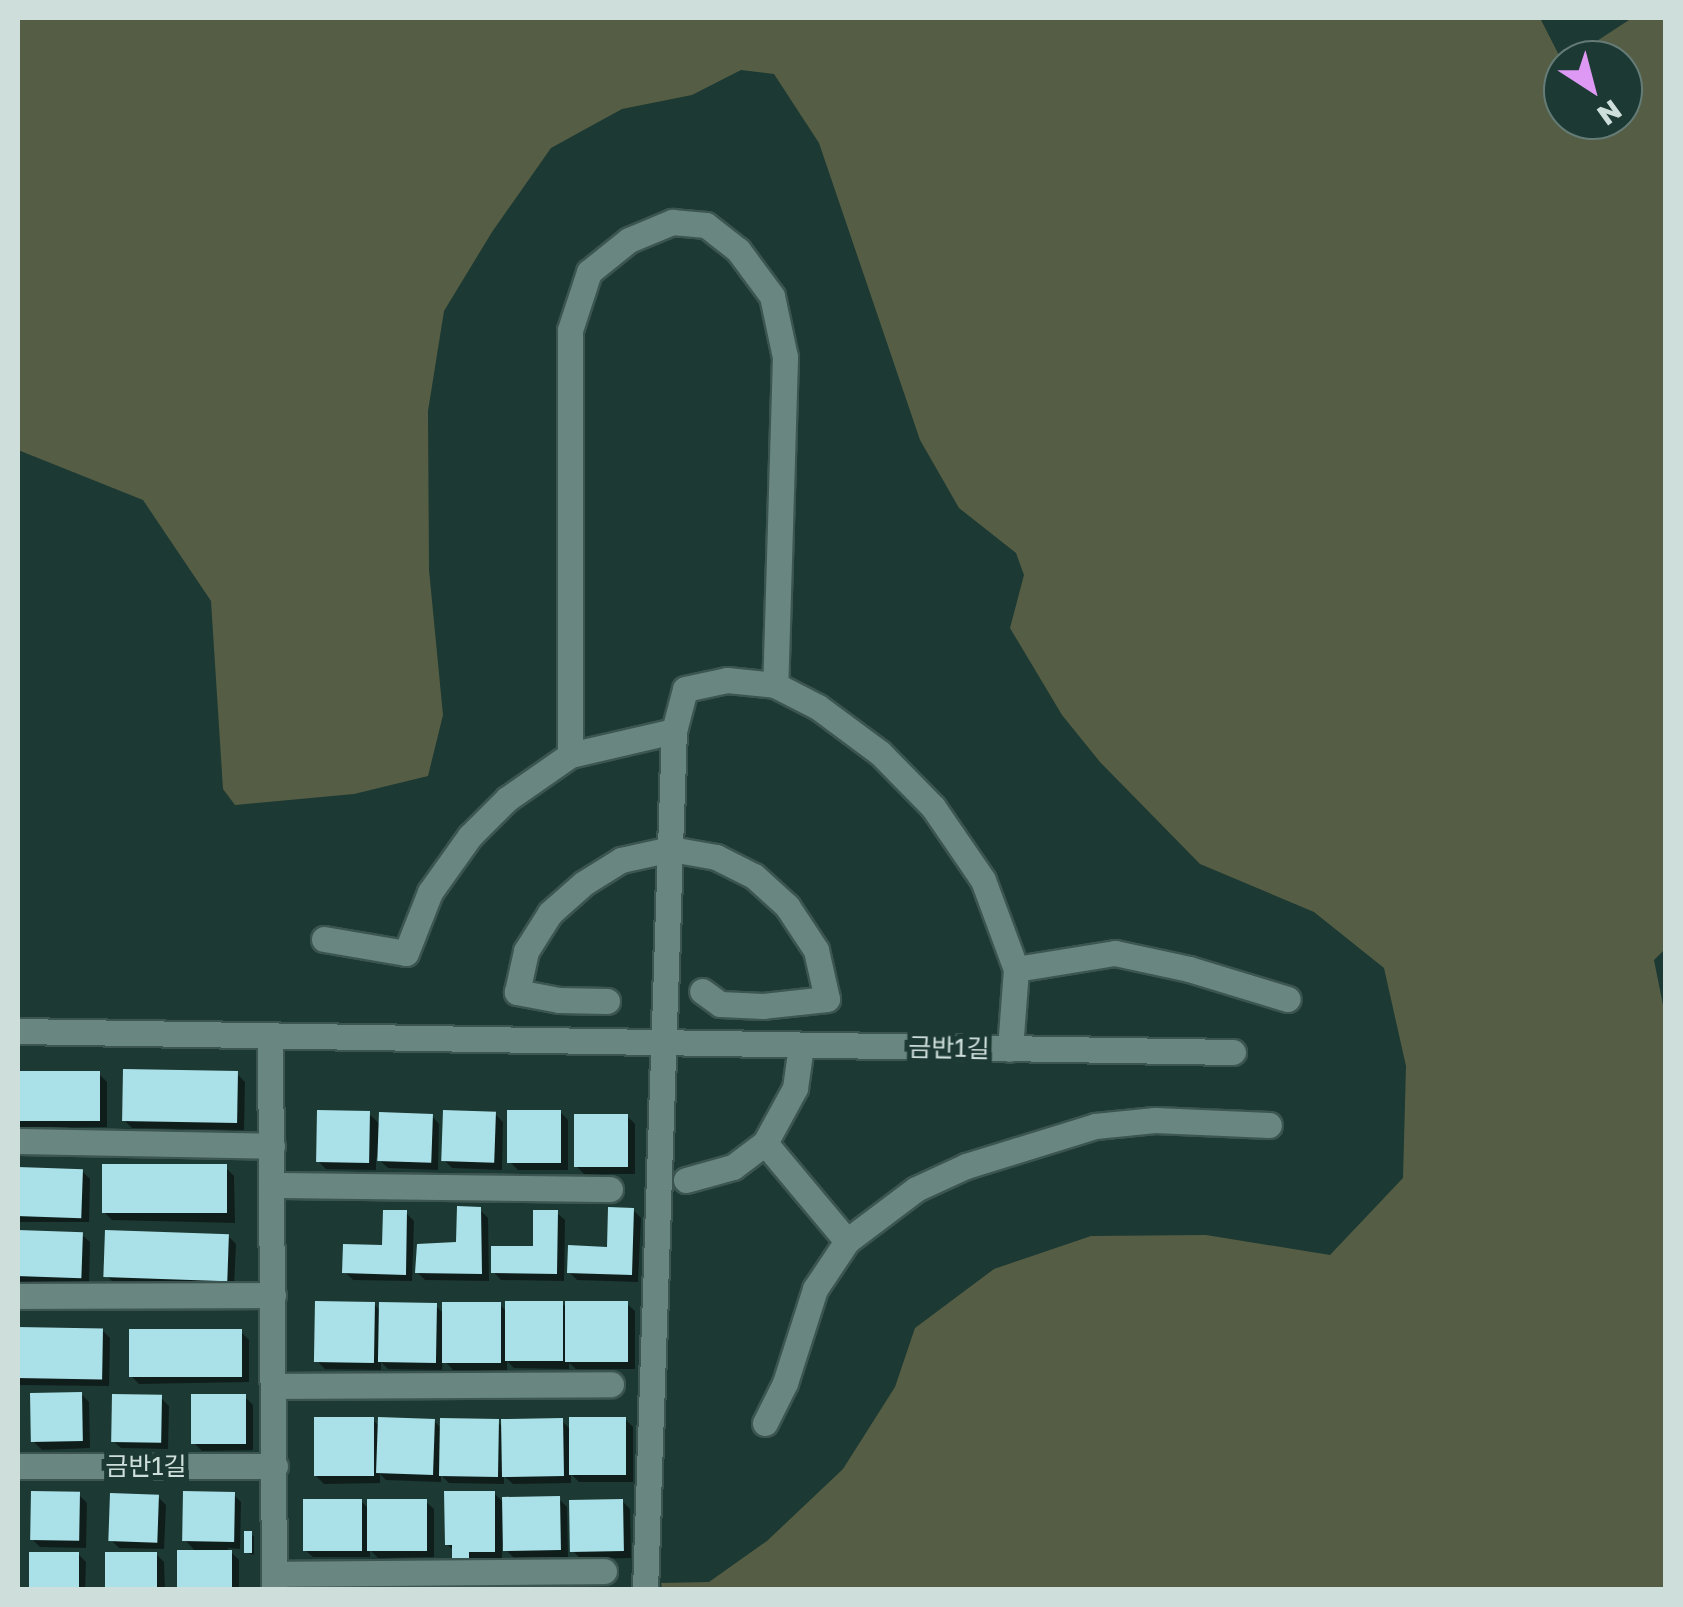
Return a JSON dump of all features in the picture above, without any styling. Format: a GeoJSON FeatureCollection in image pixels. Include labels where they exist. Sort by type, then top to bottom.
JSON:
{"type":"FeatureCollection","features":[{"type":"Feature","properties":{"kind":"street"},"geometry":{"type":"LineString","coordinates":[[570,755],[570,330],[589,272],[629,240],[672,222],[706,224],[738,250],[772,296],[785,357],[775,685]]}},
{"type":"Feature","properties":{"kind":"street"},"geometry":{"type":"LineString","coordinates":[[645,1590],[674,731],[685,690],[727,680],[775,685],[818,707],[864,742],[934,807],[983,880],[1016,969],[1010,1049]]}},
{"type":"Feature","properties":{"kind":"street"},"geometry":{"type":"LineString","coordinates":[[324,939],[406,952],[430,892],[470,836],[507,799],[570,755],[674,731]]}},
{"type":"Feature","properties":{"kind":"street"},"geometry":{"type":"LineString","coordinates":[[607,1001],[559,1000],[518,992],[526,951],[550,913],[584,883],[622,860],[672,849],[716,857],[754,876],[787,906],[816,950],[827,1000],[763,1006],[720,1004],[702,991]]}},
{"type":"Feature","properties":{"kind":"street"},"geometry":{"type":"LineString","coordinates":[[1016,969],[1115,953],[1189,969],[1288,999]]}},
{"type":"Feature","properties":{"kind":"street","name":"금반1길"},"geometry":{"type":"LineString","coordinates":[[18,1031],[270,1039],[1234,1052]]}},
{"type":"Feature","properties":{"kind":"street"},"geometry":{"type":"LineString","coordinates":[[270,1039],[274,1582],[604,1571]]}},
{"type":"Feature","properties":{"kind":"street"},"geometry":{"type":"LineString","coordinates":[[686,1180],[734,1167],[766,1143],[795,1088],[800,1046]]}},
{"type":"Feature","properties":{"kind":"street"},"geometry":{"type":"LineString","coordinates":[[765,1422],[785,1383],[815,1289],[847,1242],[916,1189],[966,1166],[1078,1130],[1155,1120],[1269,1125]]}},
{"type":"Feature","properties":{"kind":"street"},"geometry":{"type":"LineString","coordinates":[[18,1141],[272,1146]]}},
{"type":"Feature","properties":{"kind":"street"},"geometry":{"type":"LineString","coordinates":[[766,1143],[847,1242]]}},
{"type":"Feature","properties":{"kind":"street"},"geometry":{"type":"LineString","coordinates":[[273,1186],[610,1189]]}},
{"type":"Feature","properties":{"kind":"street"},"geometry":{"type":"LineString","coordinates":[[18,1296],[273,1295]]}},
{"type":"Feature","properties":{"kind":"street"},"geometry":{"type":"LineString","coordinates":[[274,1386],[611,1384]]}},
{"type":"Feature","properties":{"kind":"street","name":"금반1길"},"geometry":{"type":"LineString","coordinates":[[18,1466],[275,1466]]}},
{"type":"Feature","properties":{"kind":"green space"},"geometry":{"type":"Polygon","coordinates":[[[18,18],[1540,18],[1551,40],[1543,40],[1543,140],[1643,140],[1643,40],[1598,40],[1632,18],[1665,18],[1666,948],[1654,960],[1666,1020],[1665,1589],[662,1589],[661,1583],[709,1582],[767,1541],[843,1469],[895,1387],[915,1328],[994,1269],[1091,1236],[1206,1235],[1330,1255],[1403,1178],[1406,1066],[1384,968],[1314,912],[1200,864],[1100,762],[1062,715],[1010,628],[1024,575],[1016,553],[959,508],[920,440],[819,143],[774,74],[741,70],[692,95],[622,109],[551,148],[492,232],[444,311],[428,411],[429,570],[443,715],[428,776],[354,794],[235,805],[223,789],[211,601],[143,500],[18,450],[18,18]]]}},
{"type":"Feature","properties":{"kind":"building"},"geometry":{"type":"Polygon","coordinates":[[[123,1069],[238,1071],[237,1123],[122,1121],[123,1069]]]}},
{"type":"Feature","properties":{"kind":"building"},"geometry":{"type":"Polygon","coordinates":[[[18,1071],[100,1071],[100,1121],[18,1121],[18,1071]]]}},
{"type":"Feature","properties":{"kind":"building"},"geometry":{"type":"Polygon","coordinates":[[[317,1110],[370,1111],[369,1163],[316,1162],[317,1110]]]}},
{"type":"Feature","properties":{"kind":"building"},"geometry":{"type":"Polygon","coordinates":[[[443,1110],[496,1112],[494,1163],[441,1161],[443,1110]]]}},
{"type":"Feature","properties":{"kind":"building"},"geometry":{"type":"Polygon","coordinates":[[[507,1110],[561,1110],[561,1163],[507,1163],[507,1110]]]}},
{"type":"Feature","properties":{"kind":"building"},"geometry":{"type":"Polygon","coordinates":[[[379,1112],[433,1114],[431,1163],[377,1161],[379,1112]]]}},
{"type":"Feature","properties":{"kind":"building"},"geometry":{"type":"Polygon","coordinates":[[[574,1114],[628,1114],[628,1167],[574,1167],[574,1114]]]}},
{"type":"Feature","properties":{"kind":"building"},"geometry":{"type":"Polygon","coordinates":[[[102,1164],[227,1164],[227,1213],[102,1213],[102,1164]]]}},
{"type":"Feature","properties":{"kind":"building"},"geometry":{"type":"Polygon","coordinates":[[[18,1167],[83,1169],[81,1218],[18,1216],[18,1167]]]}},
{"type":"Feature","properties":{"kind":"building"},"geometry":{"type":"Polygon","coordinates":[[[457,1206],[481,1207],[482,1274],[415,1273],[417,1244],[456,1242],[457,1206]]]}},
{"type":"Feature","properties":{"kind":"building"},"geometry":{"type":"Polygon","coordinates":[[[608,1207],[634,1208],[632,1275],[567,1273],[568,1245],[607,1247],[608,1207]]]}},
{"type":"Feature","properties":{"kind":"building"},"geometry":{"type":"Polygon","coordinates":[[[383,1210],[407,1210],[406,1275],[342,1273],[343,1244],[382,1245],[383,1210]]]}},
{"type":"Feature","properties":{"kind":"building"},"geometry":{"type":"Polygon","coordinates":[[[533,1210],[558,1210],[557,1274],[491,1273],[491,1246],[533,1246],[533,1210]]]}},
{"type":"Feature","properties":{"kind":"building"},"geometry":{"type":"Polygon","coordinates":[[[18,1230],[83,1232],[81,1278],[18,1276],[18,1230]]]}},
{"type":"Feature","properties":{"kind":"building"},"geometry":{"type":"Polygon","coordinates":[[[105,1230],[229,1234],[227,1281],[103,1277],[105,1230]]]}},
{"type":"Feature","properties":{"kind":"building"},"geometry":{"type":"Polygon","coordinates":[[[315,1301],[375,1302],[374,1363],[314,1362],[315,1301]]]}},
{"type":"Feature","properties":{"kind":"building"},"geometry":{"type":"Polygon","coordinates":[[[505,1301],[563,1301],[563,1361],[505,1361],[505,1301]]]}},
{"type":"Feature","properties":{"kind":"building"},"geometry":{"type":"Polygon","coordinates":[[[565,1301],[628,1301],[628,1362],[565,1362],[565,1301]]]}},
{"type":"Feature","properties":{"kind":"building"},"geometry":{"type":"Polygon","coordinates":[[[379,1302],[437,1303],[436,1363],[378,1362],[379,1302]]]}},
{"type":"Feature","properties":{"kind":"building"},"geometry":{"type":"Polygon","coordinates":[[[442,1302],[501,1302],[501,1363],[442,1363],[442,1302]]]}},
{"type":"Feature","properties":{"kind":"building"},"geometry":{"type":"Polygon","coordinates":[[[18,1327],[103,1328],[102,1379],[18,1378],[18,1327]]]}},
{"type":"Feature","properties":{"kind":"building"},"geometry":{"type":"Polygon","coordinates":[[[129,1329],[242,1329],[242,1377],[129,1377],[129,1329]]]}},
{"type":"Feature","properties":{"kind":"building"},"geometry":{"type":"Polygon","coordinates":[[[82,1392],[83,1441],[31,1442],[30,1393],[82,1392]]]}},
{"type":"Feature","properties":{"kind":"building"},"geometry":{"type":"Polygon","coordinates":[[[112,1394],[162,1395],[161,1443],[111,1442],[112,1394]]]}},
{"type":"Feature","properties":{"kind":"building"},"geometry":{"type":"Polygon","coordinates":[[[191,1394],[246,1394],[246,1444],[191,1444],[191,1394]]]}},
{"type":"Feature","properties":{"kind":"building"},"geometry":{"type":"Polygon","coordinates":[[[314,1417],[374,1417],[374,1476],[314,1476],[314,1417]]]}},
{"type":"Feature","properties":{"kind":"building"},"geometry":{"type":"Polygon","coordinates":[[[378,1417],[435,1419],[433,1475],[376,1473],[378,1417]]]}},
{"type":"Feature","properties":{"kind":"building"},"geometry":{"type":"Polygon","coordinates":[[[569,1417],[626,1417],[626,1475],[569,1475],[569,1417]]]}},
{"type":"Feature","properties":{"kind":"building"},"geometry":{"type":"Polygon","coordinates":[[[440,1418],[499,1419],[498,1477],[439,1476],[440,1418]]]}},
{"type":"Feature","properties":{"kind":"building"},"geometry":{"type":"Polygon","coordinates":[[[563,1418],[564,1476],[502,1477],[501,1419],[563,1418]]]}},
{"type":"Feature","properties":{"kind":"building"},"geometry":{"type":"Polygon","coordinates":[[[31,1491],[80,1492],[79,1541],[30,1540],[31,1491]]]}},
{"type":"Feature","properties":{"kind":"building"},"geometry":{"type":"Polygon","coordinates":[[[183,1491],[235,1492],[234,1542],[182,1541],[183,1491]]]}},
{"type":"Feature","properties":{"kind":"building"},"geometry":{"type":"Polygon","coordinates":[[[444,1491],[495,1491],[495,1552],[469,1552],[469,1560],[452,1560],[452,1545],[445,1545],[444,1491]]]}},
{"type":"Feature","properties":{"kind":"building"},"geometry":{"type":"Polygon","coordinates":[[[110,1493],[159,1495],[157,1543],[108,1541],[110,1493]]]}},
{"type":"Feature","properties":{"kind":"building"},"geometry":{"type":"Polygon","coordinates":[[[560,1496],[561,1550],[503,1551],[502,1497],[560,1496]]]}},
{"type":"Feature","properties":{"kind":"building"},"geometry":{"type":"Polygon","coordinates":[[[303,1499],[362,1499],[362,1551],[303,1551],[303,1499]]]}},
{"type":"Feature","properties":{"kind":"building"},"geometry":{"type":"Polygon","coordinates":[[[367,1499],[427,1499],[427,1551],[367,1551],[367,1499]]]}},
{"type":"Feature","properties":{"kind":"building"},"geometry":{"type":"Polygon","coordinates":[[[623,1499],[624,1551],[570,1552],[569,1500],[623,1499]]]}},
{"type":"Feature","properties":{"kind":"building"},"geometry":{"type":"Polygon","coordinates":[[[244,1531],[252,1531],[252,1553],[244,1553],[244,1531]]]}},
{"type":"Feature","properties":{"kind":"building"},"geometry":{"type":"Polygon","coordinates":[[[177,1550],[232,1550],[232,1590],[177,1590],[177,1550]]]}},
{"type":"Feature","properties":{"kind":"building"},"geometry":{"type":"Polygon","coordinates":[[[29,1552],[79,1552],[79,1590],[29,1590],[29,1552]]]}},
{"type":"Feature","properties":{"kind":"building"},"geometry":{"type":"Polygon","coordinates":[[[105,1552],[157,1552],[157,1590],[105,1590],[105,1552]]]}}]}
